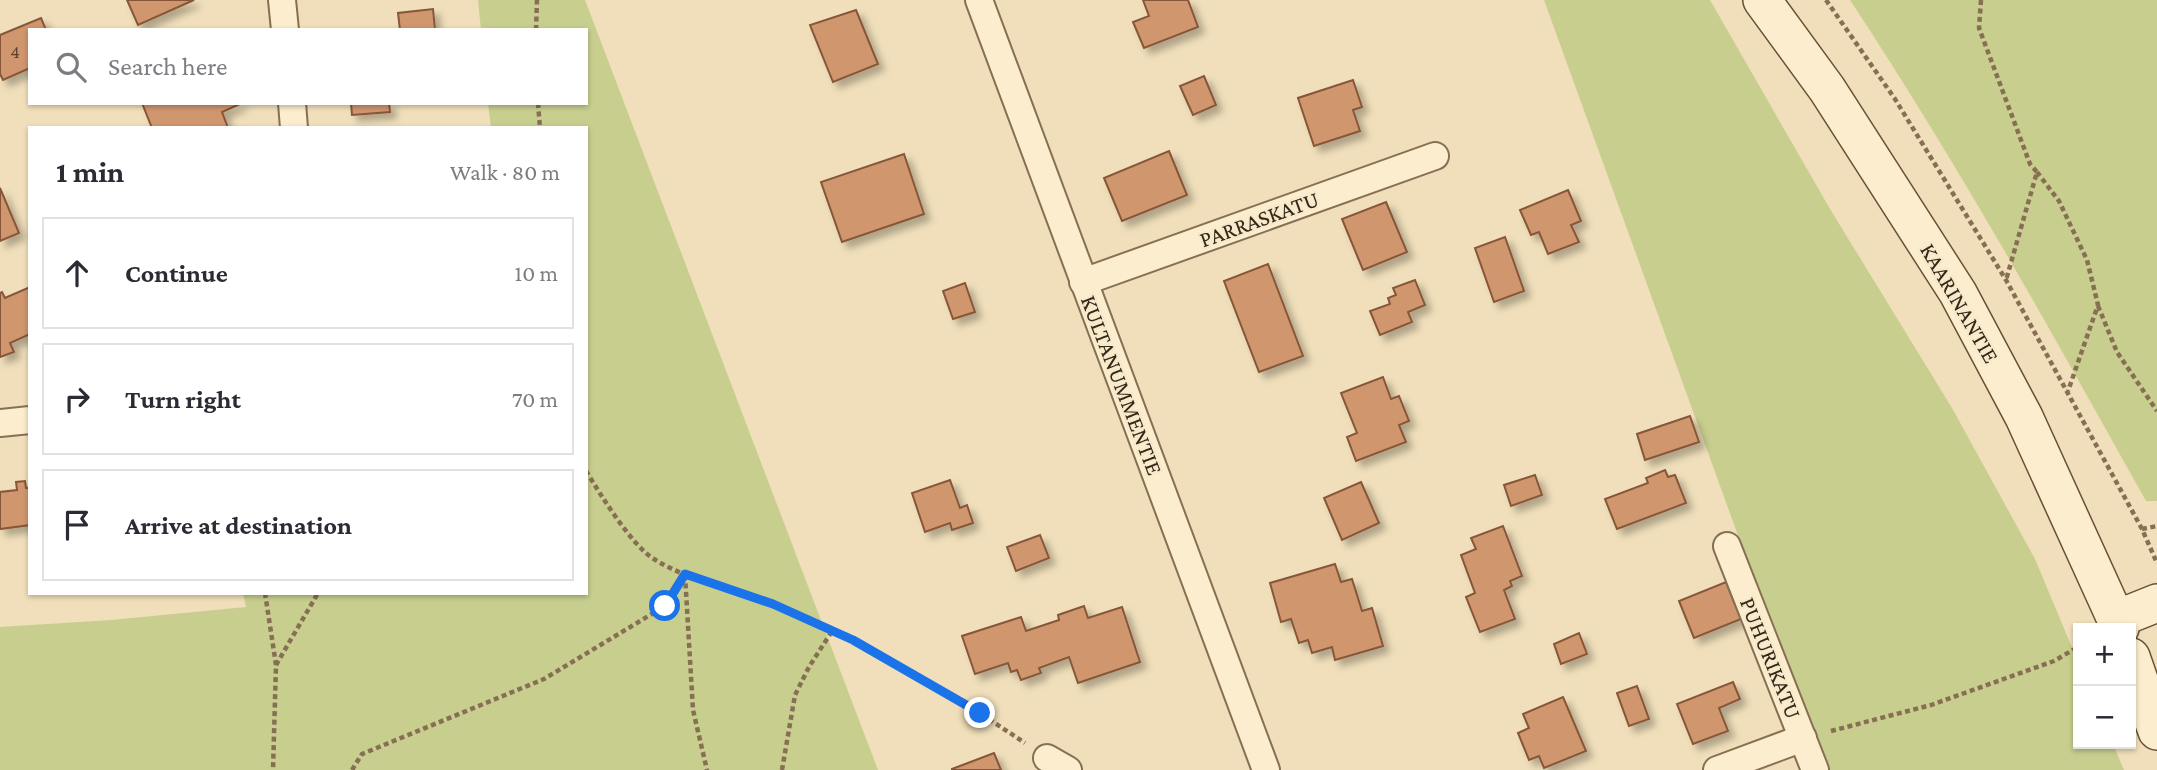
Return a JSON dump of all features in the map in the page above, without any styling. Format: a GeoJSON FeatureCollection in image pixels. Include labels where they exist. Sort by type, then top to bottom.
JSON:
{"type":"FeatureCollection","features":[{"type":"Feature","properties":{"kind":"main road","name":"KAARINANTIE"},"geometry":{"type":"LineString","coordinates":[[1762,0],[1827,89],[1958,293],[2024,417],[2119,623]]}},
{"type":"Feature","properties":{"kind":"main road"},"geometry":{"type":"LineString","coordinates":[[2121,623],[2157,603]]}},
{"type":"Feature","properties":{"kind":"main road"},"geometry":{"type":"LineString","coordinates":[[2136,671],[2157,731]]}},
{"type":"Feature","properties":{"kind":"street"},"geometry":{"type":"LineString","coordinates":[[282,0],[285,28]]}},
{"type":"Feature","properties":{"kind":"street","name":"KULTANUMMENTIE"},"geometry":{"type":"LineString","coordinates":[[979,0],[1266,770]]}},
{"type":"Feature","properties":{"kind":"street"},"geometry":{"type":"LineString","coordinates":[[292,105],[295,126]]}},
{"type":"Feature","properties":{"kind":"street","name":"PARRASKATU"},"geometry":{"type":"LineString","coordinates":[[1083,282],[1435,156]]}},
{"type":"Feature","properties":{"kind":"street"},"geometry":{"type":"LineString","coordinates":[[0,423],[28,420]]}},
{"type":"Feature","properties":{"kind":"street","name":"PUHURIKATU"},"geometry":{"type":"LineString","coordinates":[[1727,546],[1815,770]]}},
{"type":"Feature","properties":{"kind":"street"},"geometry":{"type":"LineString","coordinates":[[1717,770],[1803,738]]}},
{"type":"Feature","properties":{"kind":"path"},"geometry":{"type":"LineString","coordinates":[[537,0],[537,28]]}},
{"type":"Feature","properties":{"kind":"path"},"geometry":{"type":"LineString","coordinates":[[1826,0],[1895,99],[2006,280],[2142,529],[2157,563]]}},
{"type":"Feature","properties":{"kind":"path"},"geometry":{"type":"LineString","coordinates":[[1981,0],[1979,28],[2030,164],[2059,201],[2087,260],[2098,305],[2117,352],[2157,411]]}},
{"type":"Feature","properties":{"kind":"path"},"geometry":{"type":"LineString","coordinates":[[538,105],[540,126]]}},
{"type":"Feature","properties":{"kind":"path"},"geometry":{"type":"LineString","coordinates":[[2006,280],[2036,172]]}},
{"type":"Feature","properties":{"kind":"path"},"geometry":{"type":"LineString","coordinates":[[2067,392],[2098,305]]}},
{"type":"Feature","properties":{"kind":"path"},"geometry":{"type":"LineString","coordinates":[[588,474],[626,530],[652,558],[685,574],[773,604],[853,640],[980,713],[1057,764]]}},
{"type":"Feature","properties":{"kind":"path"},"geometry":{"type":"LineString","coordinates":[[2142,529],[2157,526]]}},
{"type":"Feature","properties":{"kind":"path"},"geometry":{"type":"LineString","coordinates":[[352,770],[362,754],[544,679],[665,606],[685,574]]}},
{"type":"Feature","properties":{"kind":"path"},"geometry":{"type":"LineString","coordinates":[[685,574],[693,710],[707,770]]}},
{"type":"Feature","properties":{"kind":"path"},"geometry":{"type":"LineString","coordinates":[[265,595],[276,665],[273,770]]}},
{"type":"Feature","properties":{"kind":"path"},"geometry":{"type":"LineString","coordinates":[[276,665],[317,595]]}},
{"type":"Feature","properties":{"kind":"path"},"geometry":{"type":"LineString","coordinates":[[782,770],[795,695],[832,631]]}},
{"type":"Feature","properties":{"kind":"path"},"geometry":{"type":"LineString","coordinates":[[1803,738],[1931,705],[2054,662],[2073,650]]}},
{"type":"Feature","properties":{"kind":"green space"},"geometry":{"type":"Polygon","coordinates":[[[478,0],[585,0],[878,770],[0,770],[0,627],[246,607],[243,595],[588,595],[588,126],[491,126],[488,105],[588,105],[588,28],[481,28],[478,0]]]}},
{"type":"Feature","properties":{"kind":"green space"},"geometry":{"type":"Polygon","coordinates":[[[1544,0],[1710,0],[1830,209],[1952,408],[2035,559],[2073,650],[2073,749],[2115,749],[2124,770],[1825,770],[1544,0]]]}},
{"type":"Feature","properties":{"kind":"green space"},"geometry":{"type":"Polygon","coordinates":[[[1850,0],[2157,0],[2157,501],[2146,501],[1966,185],[1850,0]]]}},
{"type":"Feature","properties":{"kind":"building"},"geometry":{"type":"Polygon","coordinates":[[[127,0],[194,0],[138,25],[127,0]]]}},
{"type":"Feature","properties":{"kind":"building"},"geometry":{"type":"Polygon","coordinates":[[[1143,0],[1188,0],[1198,27],[1144,48],[1133,22],[1149,16],[1143,0]]]}},
{"type":"Feature","properties":{"kind":"building"},"geometry":{"type":"Polygon","coordinates":[[[433,9],[435,28],[400,28],[398,13],[433,9]]]}},
{"type":"Feature","properties":{"kind":"building"},"geometry":{"type":"Polygon","coordinates":[[[856,10],[878,64],[833,82],[810,25],[856,10]]]}},
{"type":"Feature","properties":{"kind":"building"},"geometry":{"type":"Polygon","coordinates":[[[41,18],[45,28],[28,28],[28,69],[3,80],[0,74],[0,35],[41,18]]]}},
{"type":"Feature","properties":{"kind":"building"},"geometry":{"type":"Polygon","coordinates":[[[1204,76],[1216,105],[1193,115],[1180,86],[1204,76]]]}},
{"type":"Feature","properties":{"kind":"building"},"geometry":{"type":"Polygon","coordinates":[[[1353,80],[1362,107],[1353,110],[1360,131],[1314,146],[1298,98],[1353,80]]]}},
{"type":"Feature","properties":{"kind":"building"},"geometry":{"type":"Polygon","coordinates":[[[143,105],[238,105],[222,112],[227,126],[151,126],[143,105]]]}},
{"type":"Feature","properties":{"kind":"building"},"geometry":{"type":"Polygon","coordinates":[[[351,105],[389,105],[390,112],[352,115],[351,105]]]}},
{"type":"Feature","properties":{"kind":"building"},"geometry":{"type":"Polygon","coordinates":[[[1169,151],[1187,195],[1122,221],[1104,178],[1169,151]]]}},
{"type":"Feature","properties":{"kind":"building"},"geometry":{"type":"Polygon","coordinates":[[[904,154],[924,214],[842,242],[821,182],[904,154]]]}},
{"type":"Feature","properties":{"kind":"building"},"geometry":{"type":"Polygon","coordinates":[[[0,188],[19,233],[0,241],[0,188]]]}},
{"type":"Feature","properties":{"kind":"building"},"geometry":{"type":"Polygon","coordinates":[[[1568,190],[1581,221],[1571,225],[1579,242],[1548,254],[1539,232],[1531,235],[1520,210],[1568,190]]]}},
{"type":"Feature","properties":{"kind":"building"},"geometry":{"type":"Polygon","coordinates":[[[1386,202],[1407,252],[1363,270],[1342,219],[1386,202]]]}},
{"type":"Feature","properties":{"kind":"building"},"geometry":{"type":"Polygon","coordinates":[[[1505,237],[1524,291],[1494,302],[1475,248],[1505,237]]]}},
{"type":"Feature","properties":{"kind":"building"},"geometry":{"type":"Polygon","coordinates":[[[1268,264],[1303,356],[1259,372],[1224,281],[1268,264]]]}},
{"type":"Feature","properties":{"kind":"building"},"geometry":{"type":"Polygon","coordinates":[[[1415,280],[1425,305],[1408,312],[1412,322],[1380,335],[1370,311],[1390,304],[1388,298],[1396,295],[1393,288],[1415,280]]]}},
{"type":"Feature","properties":{"kind":"building"},"geometry":{"type":"Polygon","coordinates":[[[965,283],[975,312],[953,319],[943,291],[965,283]]]}},
{"type":"Feature","properties":{"kind":"building"},"geometry":{"type":"Polygon","coordinates":[[[28,288],[28,335],[10,343],[14,352],[0,357],[0,293],[2,292],[5,298],[28,288]]]}},
{"type":"Feature","properties":{"kind":"building"},"geometry":{"type":"Polygon","coordinates":[[[1383,377],[1391,399],[1399,396],[1409,421],[1399,425],[1406,442],[1356,461],[1347,437],[1357,433],[1341,393],[1383,377]]]}},
{"type":"Feature","properties":{"kind":"building"},"geometry":{"type":"Polygon","coordinates":[[[1690,416],[1699,442],[1645,460],[1637,434],[1690,416]]]}},
{"type":"Feature","properties":{"kind":"building"},"geometry":{"type":"Polygon","coordinates":[[[1665,470],[1668,477],[1675,475],[1686,503],[1617,529],[1605,499],[1648,483],[1646,478],[1665,470]]]}},
{"type":"Feature","properties":{"kind":"building"},"geometry":{"type":"Polygon","coordinates":[[[1535,475],[1542,495],[1511,506],[1504,485],[1535,475]]]}},
{"type":"Feature","properties":{"kind":"building"},"geometry":{"type":"Polygon","coordinates":[[[950,480],[960,508],[967,505],[973,523],[952,530],[950,523],[925,532],[912,493],[950,480]]]}},
{"type":"Feature","properties":{"kind":"building"},"geometry":{"type":"Polygon","coordinates":[[[25,481],[28,488],[28,525],[0,529],[0,492],[17,490],[16,482],[25,481]]]}},
{"type":"Feature","properties":{"kind":"building"},"geometry":{"type":"Polygon","coordinates":[[[1361,482],[1379,523],[1342,540],[1324,498],[1361,482]]]}},
{"type":"Feature","properties":{"kind":"building"},"geometry":{"type":"Polygon","coordinates":[[[1503,526],[1522,576],[1510,581],[1512,586],[1504,590],[1515,619],[1480,632],[1466,597],[1475,593],[1461,555],[1476,549],[1471,538],[1503,526]]]}},
{"type":"Feature","properties":{"kind":"building"},"geometry":{"type":"Polygon","coordinates":[[[1040,535],[1049,558],[1016,571],[1007,547],[1040,535]]]}},
{"type":"Feature","properties":{"kind":"building"},"geometry":{"type":"Polygon","coordinates":[[[1335,564],[1341,582],[1352,579],[1362,611],[1372,608],[1383,646],[1335,660],[1332,647],[1312,653],[1308,640],[1299,643],[1291,619],[1281,622],[1270,583],[1335,564]]]}},
{"type":"Feature","properties":{"kind":"building"},"geometry":{"type":"Polygon","coordinates":[[[1726,582],[1741,619],[1694,638],[1679,601],[1726,582]]]}},
{"type":"Feature","properties":{"kind":"building"},"geometry":{"type":"Polygon","coordinates":[[[1084,606],[1088,618],[1122,607],[1140,662],[1078,683],[1069,657],[1039,668],[1041,673],[1021,680],[1017,670],[1011,672],[1008,663],[975,674],[962,636],[1021,617],[1026,631],[1059,620],[1058,615],[1084,606]]]}},
{"type":"Feature","properties":{"kind":"building"},"geometry":{"type":"Polygon","coordinates":[[[1579,633],[1587,654],[1561,664],[1554,644],[1579,633]]]}},
{"type":"Feature","properties":{"kind":"building"},"geometry":{"type":"Polygon","coordinates":[[[1733,682],[1740,699],[1719,708],[1728,731],[1693,744],[1677,704],[1733,682]]]}},
{"type":"Feature","properties":{"kind":"building"},"geometry":{"type":"Polygon","coordinates":[[[1637,686],[1649,719],[1629,726],[1617,693],[1637,686]]]}},
{"type":"Feature","properties":{"kind":"building"},"geometry":{"type":"Polygon","coordinates":[[[1563,697],[1586,751],[1544,768],[1539,756],[1529,760],[1518,733],[1529,728],[1523,714],[1563,697]]]}},
{"type":"Feature","properties":{"kind":"building"},"geometry":{"type":"Polygon","coordinates":[[[994,753],[1001,770],[952,770],[952,769],[994,753]]]}},
{"type":"Feature","properties":{"kind":"route"},"geometry":{"type":"LineString","coordinates":[[665,606],[685,574],[773,604],[853,640],[980,713]]}}]}
